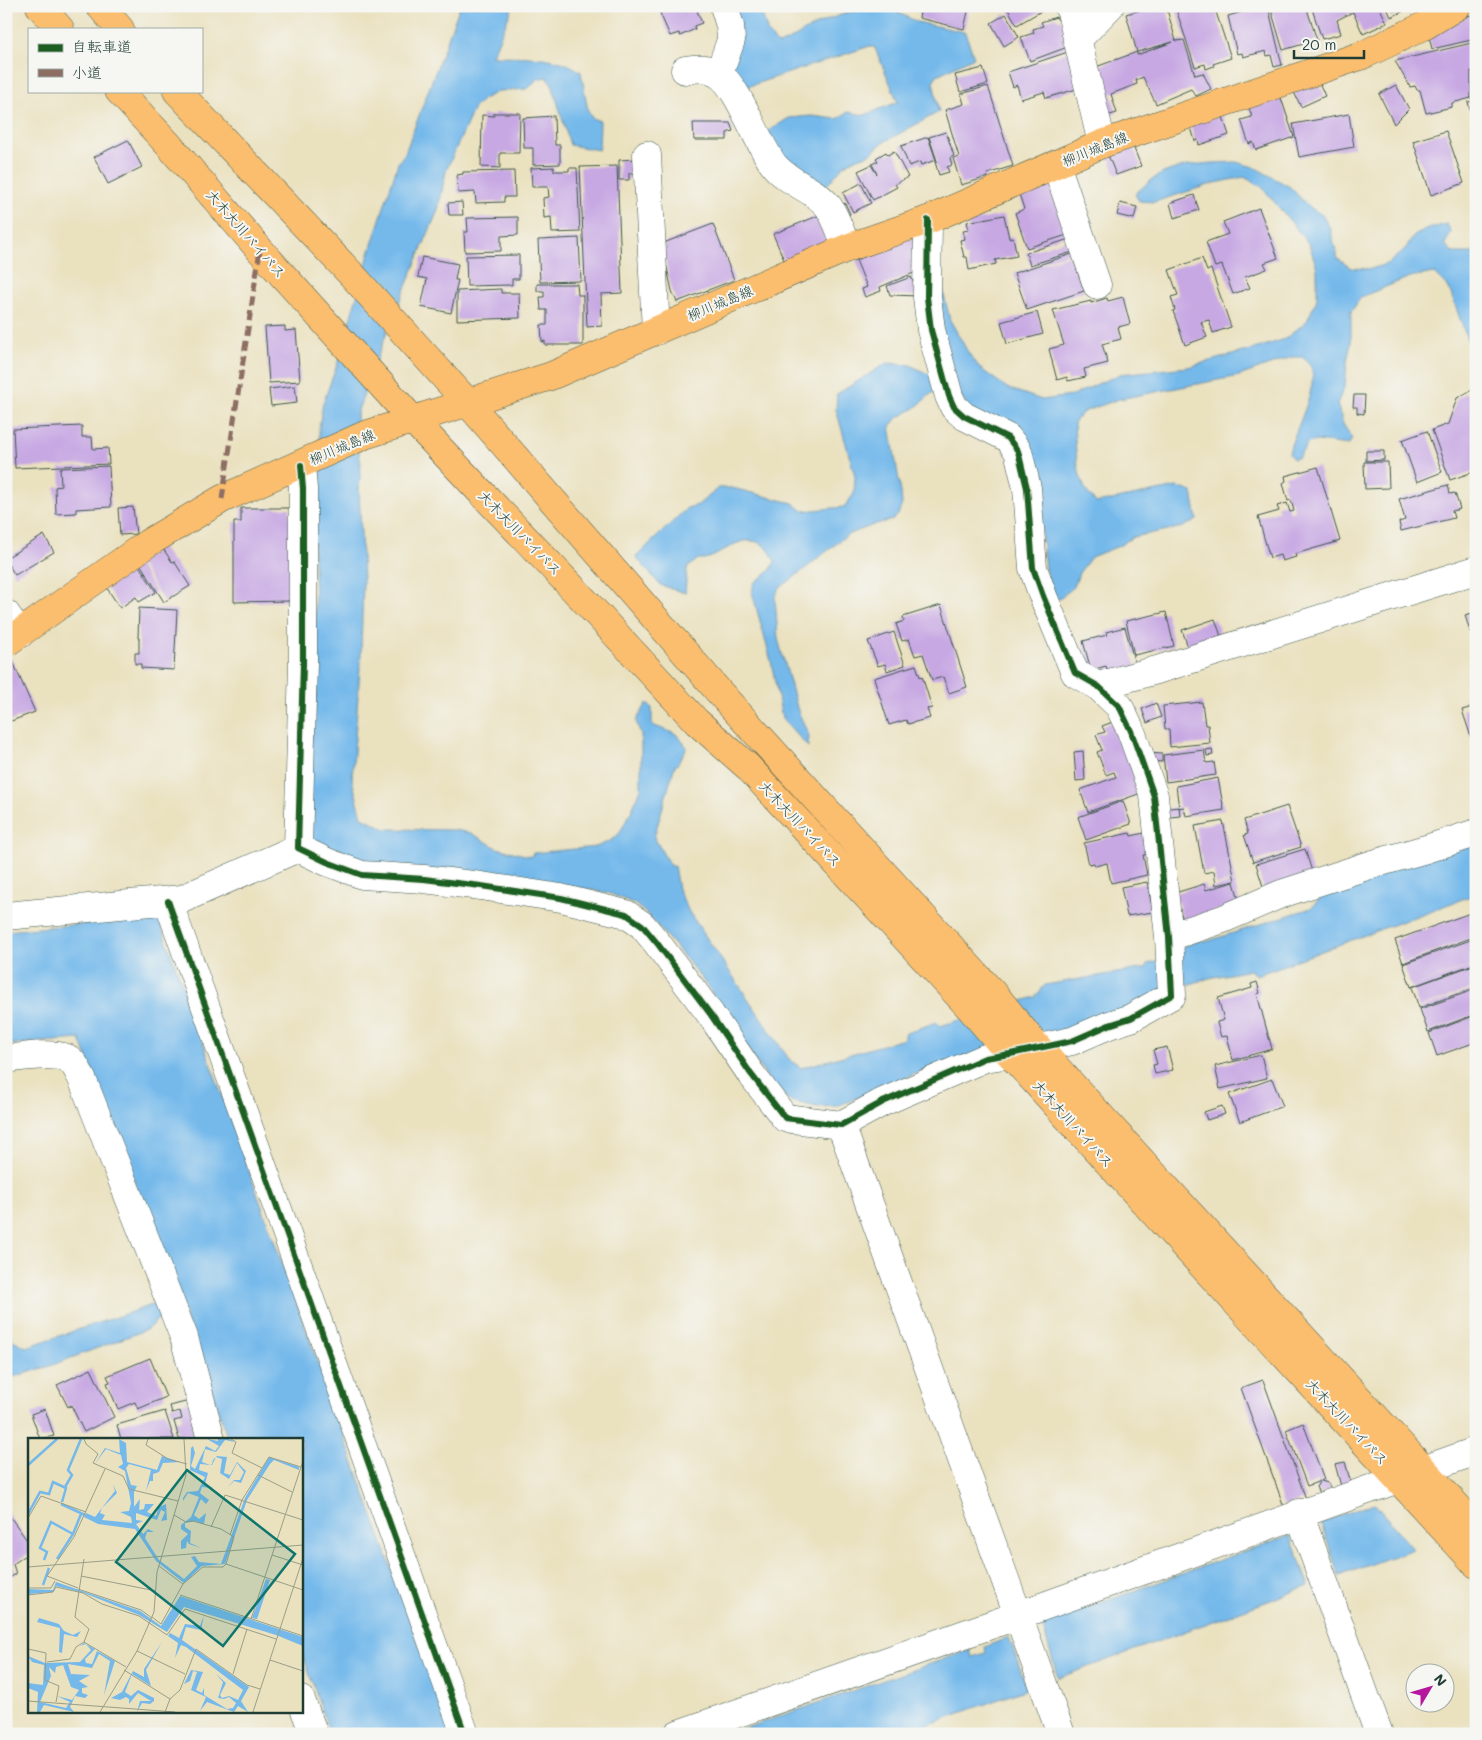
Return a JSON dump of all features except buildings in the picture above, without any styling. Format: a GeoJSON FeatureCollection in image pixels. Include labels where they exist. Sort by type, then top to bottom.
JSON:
{"type":"FeatureCollection","features":[{"type":"Feature","properties":{"kind":"main road"},"geometry":{"type":"LineString","coordinates":[[40,6],[59,28]]}},
{"type":"Feature","properties":{"kind":"main road"},"geometry":{"type":"LineString","coordinates":[[100,6],[119,28]]}},
{"type":"Feature","properties":{"kind":"main road","name":"柳川城島線"},"geometry":{"type":"LineString","coordinates":[[11,630],[222,499],[365,435],[552,376],[848,248],[928,220],[1102,144],[1363,55],[1424,26],[1457,6]]}},
{"type":"Feature","properties":{"kind":"main road","name":"大木大川バイパス"},"geometry":{"type":"LineString","coordinates":[[120,92],[413,420],[585,601],[696,722],[747,766],[971,1009],[1022,1048],[1476,1527]]}},
{"type":"Feature","properties":{"kind":"main road","name":"大木大川バイパス"},"geometry":{"type":"LineString","coordinates":[[178,92],[353,276],[468,403],[727,701],[999,1000],[1022,1048],[1398,1478],[1476,1564]]}},
{"type":"Feature","properties":{"kind":"street"},"geometry":{"type":"LineString","coordinates":[[720,74],[731,40],[730,26],[724,6]]}},
{"type":"Feature","properties":{"kind":"street"},"geometry":{"type":"LineString","coordinates":[[1068,6],[1102,144]]}},
{"type":"Feature","properties":{"kind":"street"},"geometry":{"type":"LineString","coordinates":[[1077,40],[1110,6]]}},
{"type":"Feature","properties":{"kind":"street"},"geometry":{"type":"LineString","coordinates":[[685,70],[702,67],[720,74],[732,90],[774,165],[786,177],[829,207],[848,248]]}},
{"type":"Feature","properties":{"kind":"street"},"geometry":{"type":"LineString","coordinates":[[647,155],[656,331]]}},
{"type":"Feature","properties":{"kind":"street"},"geometry":{"type":"LineString","coordinates":[[1056,164],[1097,285]]}},
{"type":"Feature","properties":{"kind":"street"},"geometry":{"type":"LineString","coordinates":[[6,916],[182,899],[298,848],[327,862],[362,875],[424,879],[481,886],[561,898],[626,914],[642,926],[657,942],[711,1015],[751,1074],[785,1118],[841,1125],[883,1102],[985,1058],[1022,1048],[1072,1041],[1131,1018],[1172,995],[1170,943],[1156,830],[1154,796],[1131,731],[1119,706],[1098,686],[1075,673],[1033,568],[1027,488],[1018,451],[1008,438],[964,416],[954,407],[931,330],[927,297],[928,220]]}},
{"type":"Feature","properties":{"kind":"street"},"geometry":{"type":"LineString","coordinates":[[298,848],[303,663],[304,489],[307,462]]}},
{"type":"Feature","properties":{"kind":"street"},"geometry":{"type":"LineString","coordinates":[[1098,686],[1157,670],[1476,570]]}},
{"type":"Feature","properties":{"kind":"street"},"geometry":{"type":"LineString","coordinates":[[1170,943],[1281,894],[1476,833]]}},
{"type":"Feature","properties":{"kind":"street"},"geometry":{"type":"LineString","coordinates":[[168,901],[465,1734]]}},
{"type":"Feature","properties":{"kind":"street"},"geometry":{"type":"LineString","coordinates":[[6,1059],[52,1056],[67,1058],[75,1066],[83,1081],[184,1336],[211,1438]]}},
{"type":"Feature","properties":{"kind":"street"},"geometry":{"type":"LineString","coordinates":[[841,1125],[1061,1734]]}},
{"type":"Feature","properties":{"kind":"street"},"geometry":{"type":"LineString","coordinates":[[678,1734],[1019,1615],[1476,1451]]}},
{"type":"Feature","properties":{"kind":"street"},"geometry":{"type":"LineString","coordinates":[[1299,1513],[1379,1734]]}},
{"type":"Feature","properties":{"kind":"street"},"geometry":{"type":"LineString","coordinates":[[302,1703],[314,1734]]}},
{"type":"Feature","properties":{"kind":"water"},"geometry":{"type":"Polygon","coordinates":[[[460,6],[513,6],[492,56],[550,59],[571,66],[581,72],[588,111],[592,118],[600,121],[599,150],[570,145],[552,84],[547,77],[536,80],[526,89],[499,91],[483,99],[474,108],[446,171],[438,210],[388,329],[357,413],[361,464],[359,489],[363,580],[361,653],[352,780],[362,817],[386,829],[454,830],[471,833],[497,848],[529,856],[532,856],[533,853],[596,847],[610,841],[619,834],[641,789],[641,735],[636,721],[647,703],[652,708],[652,725],[676,734],[687,747],[677,765],[675,765],[654,837],[670,866],[674,866],[678,889],[689,912],[789,1059],[801,1068],[904,1039],[904,1034],[936,1022],[940,1026],[1035,997],[1045,985],[1146,968],[1147,964],[1161,961],[1182,947],[1203,939],[1205,942],[1311,908],[1334,883],[1476,840],[1476,894],[1257,975],[1250,970],[1209,978],[1181,987],[1093,1025],[932,1067],[837,1106],[817,1107],[790,1101],[774,1088],[710,990],[647,914],[635,904],[611,894],[587,889],[500,877],[361,863],[320,847],[307,833],[306,785],[317,691],[312,483],[320,480],[319,428],[323,403],[337,365],[398,163],[405,153],[460,6]]]}},
{"type":"Feature","properties":{"kind":"water"},"geometry":{"type":"Polygon","coordinates":[[[732,6],[760,6],[768,34],[779,45],[811,27],[835,17],[865,9],[895,6],[897,12],[917,22],[965,32],[974,57],[937,75],[933,81],[939,112],[882,143],[870,154],[844,165],[822,191],[801,179],[765,133],[789,118],[811,116],[837,119],[848,112],[865,115],[898,102],[875,48],[870,46],[746,87],[730,74],[732,6]]]}},
{"type":"Feature","properties":{"kind":"water"},"geometry":{"type":"Polygon","coordinates":[[[1236,162],[1254,167],[1290,187],[1308,206],[1322,215],[1330,228],[1338,259],[1351,268],[1371,269],[1389,263],[1405,249],[1414,236],[1427,229],[1447,224],[1451,232],[1445,244],[1453,253],[1476,253],[1476,364],[1449,288],[1434,273],[1410,277],[1361,297],[1351,312],[1351,342],[1345,385],[1337,404],[1343,424],[1352,438],[1349,445],[1317,441],[1308,443],[1299,457],[1293,459],[1289,453],[1312,384],[1310,365],[1302,357],[1292,357],[1239,376],[1119,399],[1083,412],[1074,423],[1076,455],[1084,487],[1097,503],[1177,487],[1192,492],[1197,520],[1183,527],[1133,537],[1119,546],[1091,557],[1079,573],[1074,587],[1056,601],[1045,569],[1036,472],[968,406],[952,386],[932,393],[915,408],[897,418],[890,426],[902,504],[898,515],[893,520],[847,535],[779,588],[775,597],[778,639],[798,711],[809,736],[808,747],[782,718],[771,661],[752,592],[754,583],[770,571],[775,561],[767,548],[757,542],[745,541],[731,546],[712,557],[698,559],[687,568],[685,593],[660,585],[636,557],[687,508],[698,505],[718,488],[732,488],[793,503],[803,511],[844,507],[854,494],[855,476],[836,409],[837,394],[887,363],[910,365],[928,374],[945,363],[939,275],[950,320],[969,354],[981,369],[1007,388],[1042,400],[1071,396],[1120,374],[1188,367],[1285,339],[1307,321],[1317,299],[1317,268],[1309,244],[1262,187],[1244,177],[1215,183],[1154,202],[1139,201],[1135,194],[1158,176],[1174,169],[1201,164],[1236,162]]]}},
{"type":"Feature","properties":{"kind":"water"},"geometry":{"type":"Polygon","coordinates":[[[158,917],[451,1734],[330,1734],[302,1653],[302,1438],[228,1438],[181,1303],[80,1039],[6,1045],[6,931],[158,917]]]}},
{"type":"Feature","properties":{"kind":"water"},"geometry":{"type":"Polygon","coordinates":[[[152,1305],[159,1306],[161,1316],[148,1329],[47,1367],[6,1379],[6,1330],[13,1340],[26,1347],[152,1305]]]}},
{"type":"Feature","properties":{"kind":"water"},"geometry":{"type":"Polygon","coordinates":[[[1374,1503],[1413,1549],[1339,1576],[1321,1523],[1374,1503]]]}},
{"type":"Feature","properties":{"kind":"water"},"geometry":{"type":"Polygon","coordinates":[[[1290,1535],[1309,1586],[1058,1678],[1042,1624],[1290,1535]]]}},
{"type":"Feature","properties":{"kind":"water"},"geometry":{"type":"Polygon","coordinates":[[[1009,1637],[1027,1689],[902,1734],[729,1734],[970,1650],[972,1657],[986,1653],[985,1647],[1009,1637]]]}},
{"type":"Feature","properties":{"kind":"marked path"},"geometry":{"type":"LineString","coordinates":[[222,499],[260,250]]}},
{"type":"Feature","properties":{"kind":"cycle path"},"geometry":{"type":"LineString","coordinates":[[301,465],[303,489],[303,663],[298,848],[327,862],[362,875],[424,879],[481,886],[561,898],[626,914],[642,925],[657,943],[785,1118],[841,1125],[883,1102],[985,1058],[1072,1041],[1131,1018],[1172,995],[1169,937],[1154,796],[1131,731],[1119,706],[1098,686],[1075,673],[1043,596],[1033,568],[1027,488],[1018,451],[1008,438],[964,416],[954,407],[949,396],[931,330],[927,297],[928,220]]}},
{"type":"Feature","properties":{"kind":"cycle path"},"geometry":{"type":"LineString","coordinates":[[168,901],[465,1734]]}}]}
